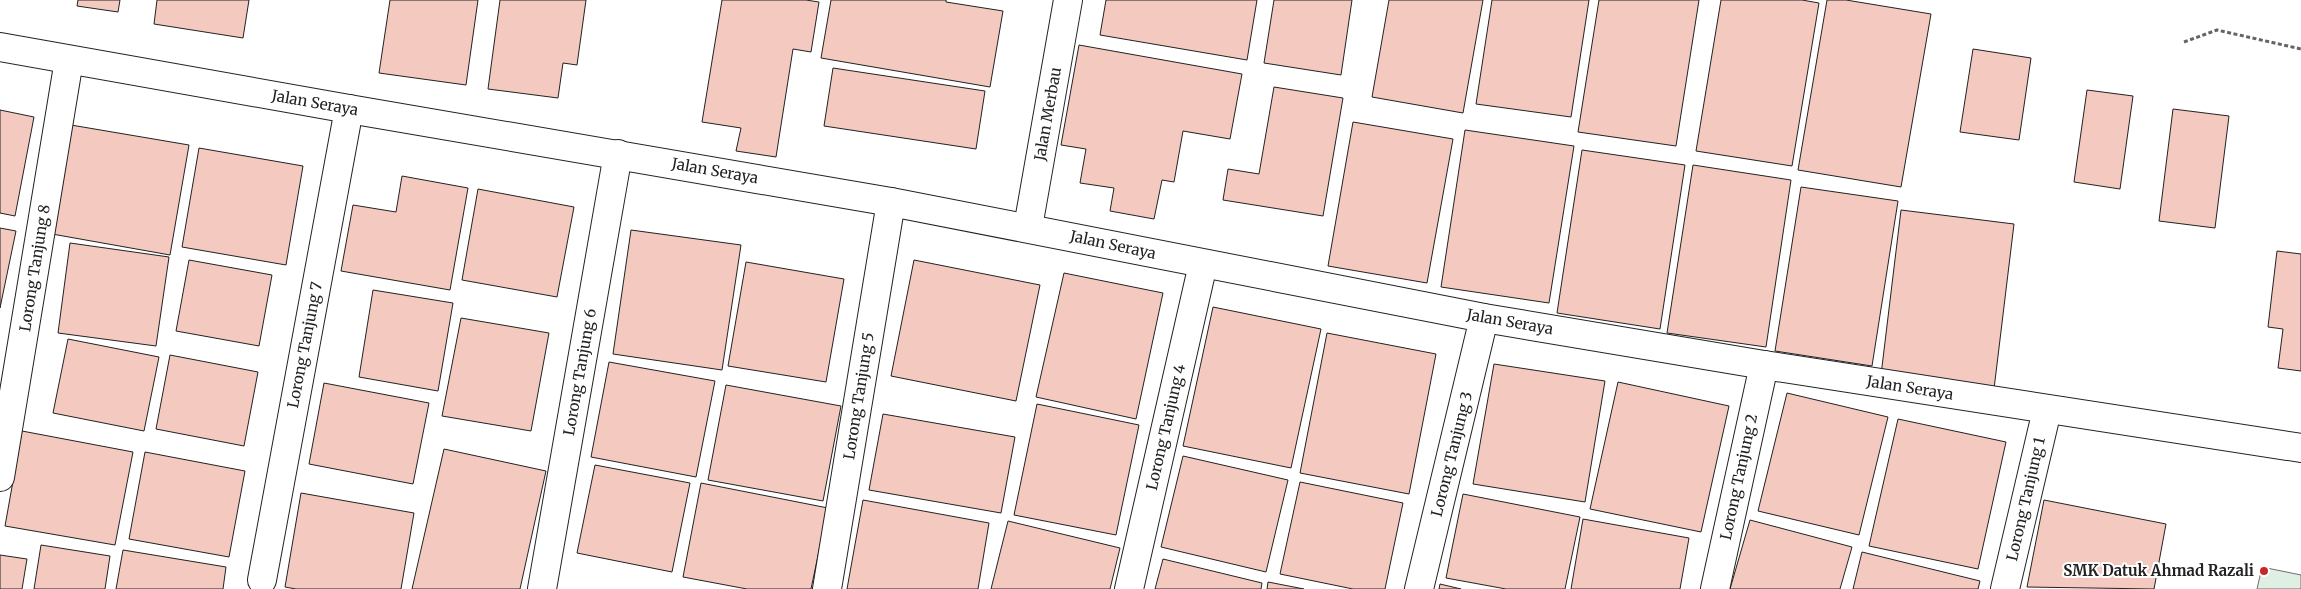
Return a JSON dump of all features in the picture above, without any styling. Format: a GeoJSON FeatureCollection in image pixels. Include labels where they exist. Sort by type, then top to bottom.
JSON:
{"type":"FeatureCollection","features":[{"type":"Feature","properties":{"kind":"street","name":"Jalan Merbau"},"geometry":{"type":"LineString","coordinates":[[1028,228],[1068,0]]}},
{"type":"Feature","properties":{"kind":"street","name":"Jalan Seraya"},"geometry":{"type":"LineString","coordinates":[[0,47],[891,202],[1484,318],[1764,365],[2301,448]]}},
{"type":"Feature","properties":{"kind":"street","name":"Lorong Tanjung 8"},"geometry":{"type":"LineString","coordinates":[[0,477],[70,60]]}},
{"type":"Feature","properties":{"kind":"street","name":"Lorong Tanjung 7"},"geometry":{"type":"LineString","coordinates":[[262,580],[349,109]]}},
{"type":"Feature","properties":{"kind":"street","name":"Lorong Tanjung 6"},"geometry":{"type":"LineString","coordinates":[[542,589],[618,154]]}},
{"type":"Feature","properties":{"kind":"street","name":"Lorong Tanjung 5"},"geometry":{"type":"LineString","coordinates":[[827,589],[891,202]]}},
{"type":"Feature","properties":{"kind":"street","name":"Lorong Tanjung 4"},"geometry":{"type":"LineString","coordinates":[[1129,589],[1204,264]]}},
{"type":"Feature","properties":{"kind":"street","name":"Lorong Tanjung 3"},"geometry":{"type":"LineString","coordinates":[[1419,589],[1484,318]]}},
{"type":"Feature","properties":{"kind":"street","name":"Lorong Tanjung 2"},"geometry":{"type":"LineString","coordinates":[[1716,589],[1764,365]]}},
{"type":"Feature","properties":{"kind":"street","name":"Lorong Tanjung 1"},"geometry":{"type":"LineString","coordinates":[[2005,589],[2047,410]]}},
{"type":"Feature","properties":{"kind":"path"},"geometry":{"type":"LineString","coordinates":[[2184,42],[2217,30],[2301,49]]}},
{"type":"Feature","properties":{"kind":"green space"},"geometry":{"type":"Polygon","coordinates":[[[2262,567],[2301,575],[2301,589],[2257,589],[2262,567]]]}},
{"type":"Feature","properties":{"kind":"building"},"geometry":{"type":"Polygon","coordinates":[[[78,0],[120,0],[118,12],[77,6],[78,0]]]}},
{"type":"Feature","properties":{"kind":"building"},"geometry":{"type":"Polygon","coordinates":[[[157,0],[249,0],[243,38],[154,24],[157,0]]]}},
{"type":"Feature","properties":{"kind":"building"},"geometry":{"type":"Polygon","coordinates":[[[390,0],[478,0],[466,85],[379,73],[390,0]]]}},
{"type":"Feature","properties":{"kind":"building"},"geometry":{"type":"Polygon","coordinates":[[[500,0],[586,0],[577,65],[563,63],[558,98],[488,89],[500,0]]]}},
{"type":"Feature","properties":{"kind":"building"},"geometry":{"type":"Polygon","coordinates":[[[722,0],[806,0],[819,2],[811,52],[793,49],[776,157],[736,151],[741,128],[702,122],[722,0]]]}},
{"type":"Feature","properties":{"kind":"building"},"geometry":{"type":"Polygon","coordinates":[[[831,0],[946,0],[946,2],[1003,11],[990,87],[821,58],[831,0]]]}},
{"type":"Feature","properties":{"kind":"building"},"geometry":{"type":"Polygon","coordinates":[[[1106,0],[1257,0],[1247,60],[1100,35],[1106,0]]]}},
{"type":"Feature","properties":{"kind":"building"},"geometry":{"type":"Polygon","coordinates":[[[1274,0],[1352,0],[1341,75],[1264,63],[1274,0]]]}},
{"type":"Feature","properties":{"kind":"building"},"geometry":{"type":"Polygon","coordinates":[[[1389,0],[1483,0],[1463,113],[1372,97],[1389,0]]]}},
{"type":"Feature","properties":{"kind":"building"},"geometry":{"type":"Polygon","coordinates":[[[1492,0],[1589,0],[1571,117],[1476,104],[1492,0]]]}},
{"type":"Feature","properties":{"kind":"building"},"geometry":{"type":"Polygon","coordinates":[[[1599,0],[1699,0],[1676,146],[1578,132],[1599,0]]]}},
{"type":"Feature","properties":{"kind":"building"},"geometry":{"type":"Polygon","coordinates":[[[1721,0],[1802,0],[1819,3],[1792,166],[1696,151],[1721,0]]]}},
{"type":"Feature","properties":{"kind":"building"},"geometry":{"type":"Polygon","coordinates":[[[1827,0],[1846,0],[1931,14],[1901,187],[1798,170],[1827,0]]]}},
{"type":"Feature","properties":{"kind":"building"},"geometry":{"type":"Polygon","coordinates":[[[1079,45],[1242,74],[1230,139],[1183,131],[1174,182],[1162,180],[1154,219],[1110,211],[1114,188],[1080,183],[1086,149],[1061,145],[1079,45]]]}},
{"type":"Feature","properties":{"kind":"building"},"geometry":{"type":"Polygon","coordinates":[[[1973,49],[2031,58],[2019,140],[1960,132],[1973,49]]]}},
{"type":"Feature","properties":{"kind":"building"},"geometry":{"type":"Polygon","coordinates":[[[833,68],[985,91],[976,149],[824,126],[833,68]]]}},
{"type":"Feature","properties":{"kind":"building"},"geometry":{"type":"Polygon","coordinates":[[[1274,87],[1343,98],[1323,216],[1223,200],[1228,169],[1259,174],[1274,87]]]}},
{"type":"Feature","properties":{"kind":"building"},"geometry":{"type":"Polygon","coordinates":[[[2087,90],[2133,96],[2120,189],[2074,182],[2087,90]]]}},
{"type":"Feature","properties":{"kind":"building"},"geometry":{"type":"Polygon","coordinates":[[[2173,109],[2229,116],[2215,228],[2159,221],[2173,109]]]}},
{"type":"Feature","properties":{"kind":"building"},"geometry":{"type":"Polygon","coordinates":[[[0,110],[34,117],[15,216],[0,213],[0,110]]]}},
{"type":"Feature","properties":{"kind":"building"},"geometry":{"type":"Polygon","coordinates":[[[1353,122],[1453,139],[1427,283],[1328,266],[1353,122]]]}},
{"type":"Feature","properties":{"kind":"building"},"geometry":{"type":"Polygon","coordinates":[[[71,125],[189,145],[170,255],[52,234],[71,125]]]}},
{"type":"Feature","properties":{"kind":"building"},"geometry":{"type":"Polygon","coordinates":[[[1465,130],[1574,146],[1549,303],[1441,287],[1465,130]]]}},
{"type":"Feature","properties":{"kind":"building"},"geometry":{"type":"Polygon","coordinates":[[[199,148],[303,166],[286,265],[182,247],[199,148]]]}},
{"type":"Feature","properties":{"kind":"building"},"geometry":{"type":"Polygon","coordinates":[[[1582,150],[1685,165],[1660,329],[1557,313],[1582,150]]]}},
{"type":"Feature","properties":{"kind":"building"},"geometry":{"type":"Polygon","coordinates":[[[1693,165],[1791,180],[1766,347],[1667,333],[1693,165]]]}},
{"type":"Feature","properties":{"kind":"building"},"geometry":{"type":"Polygon","coordinates":[[[402,176],[468,188],[450,290],[341,271],[353,205],[396,212],[402,176]]]}},
{"type":"Feature","properties":{"kind":"building"},"geometry":{"type":"Polygon","coordinates":[[[1801,187],[1898,201],[1872,366],[1775,351],[1801,187]]]}},
{"type":"Feature","properties":{"kind":"building"},"geometry":{"type":"Polygon","coordinates":[[[478,189],[574,207],[557,297],[462,280],[478,189]]]}},
{"type":"Feature","properties":{"kind":"building"},"geometry":{"type":"Polygon","coordinates":[[[1901,210],[2014,224],[1994,389],[1881,375],[1901,210]]]}},
{"type":"Feature","properties":{"kind":"building"},"geometry":{"type":"Polygon","coordinates":[[[0,228],[16,231],[0,308],[0,228]]]}},
{"type":"Feature","properties":{"kind":"building"},"geometry":{"type":"Polygon","coordinates":[[[631,230],[741,245],[722,370],[613,354],[631,230]]]}},
{"type":"Feature","properties":{"kind":"building"},"geometry":{"type":"Polygon","coordinates":[[[70,243],[169,257],[156,346],[58,333],[70,243]]]}},
{"type":"Feature","properties":{"kind":"building"},"geometry":{"type":"Polygon","coordinates":[[[2277,251],[2301,254],[2301,371],[2278,368],[2283,329],[2268,327],[2277,251]]]}},
{"type":"Feature","properties":{"kind":"building"},"geometry":{"type":"Polygon","coordinates":[[[189,260],[272,275],[259,346],[176,331],[189,260]]]}},
{"type":"Feature","properties":{"kind":"building"},"geometry":{"type":"Polygon","coordinates":[[[914,260],[1040,285],[1016,401],[891,376],[914,260]]]}},
{"type":"Feature","properties":{"kind":"building"},"geometry":{"type":"Polygon","coordinates":[[[746,262],[844,279],[826,382],[728,366],[746,262]]]}},
{"type":"Feature","properties":{"kind":"building"},"geometry":{"type":"Polygon","coordinates":[[[1064,273],[1163,293],[1136,419],[1036,397],[1064,273]]]}},
{"type":"Feature","properties":{"kind":"building"},"geometry":{"type":"Polygon","coordinates":[[[373,290],[453,303],[438,391],[359,377],[373,290]]]}},
{"type":"Feature","properties":{"kind":"building"},"geometry":{"type":"Polygon","coordinates":[[[1213,307],[1321,329],[1291,468],[1183,446],[1213,307]]]}},
{"type":"Feature","properties":{"kind":"building"},"geometry":{"type":"Polygon","coordinates":[[[461,318],[549,333],[531,431],[442,416],[461,318]]]}},
{"type":"Feature","properties":{"kind":"building"},"geometry":{"type":"Polygon","coordinates":[[[1327,333],[1436,354],[1409,494],[1300,473],[1327,333]]]}},
{"type":"Feature","properties":{"kind":"building"},"geometry":{"type":"Polygon","coordinates":[[[68,339],[159,357],[144,431],[53,413],[68,339]]]}},
{"type":"Feature","properties":{"kind":"building"},"geometry":{"type":"Polygon","coordinates":[[[170,355],[258,372],[244,446],[156,429],[170,355]]]}},
{"type":"Feature","properties":{"kind":"building"},"geometry":{"type":"Polygon","coordinates":[[[609,362],[715,381],[696,477],[591,457],[609,362]]]}},
{"type":"Feature","properties":{"kind":"building"},"geometry":{"type":"Polygon","coordinates":[[[1494,364],[1605,381],[1585,502],[1473,484],[1494,364]]]}},
{"type":"Feature","properties":{"kind":"building"},"geometry":{"type":"Polygon","coordinates":[[[1618,382],[1729,406],[1701,532],[1590,509],[1618,382]]]}},
{"type":"Feature","properties":{"kind":"building"},"geometry":{"type":"Polygon","coordinates":[[[324,383],[429,403],[413,484],[309,464],[324,383]]]}},
{"type":"Feature","properties":{"kind":"building"},"geometry":{"type":"Polygon","coordinates":[[[726,385],[841,406],[823,501],[708,480],[726,385]]]}},
{"type":"Feature","properties":{"kind":"building"},"geometry":{"type":"Polygon","coordinates":[[[1787,393],[1888,417],[1859,535],[1758,511],[1787,393]]]}},
{"type":"Feature","properties":{"kind":"building"},"geometry":{"type":"Polygon","coordinates":[[[1037,404],[1139,425],[1116,535],[1014,515],[1037,404]]]}},
{"type":"Feature","properties":{"kind":"building"},"geometry":{"type":"Polygon","coordinates":[[[883,414],[1015,437],[1001,513],[869,490],[883,414]]]}},
{"type":"Feature","properties":{"kind":"building"},"geometry":{"type":"Polygon","coordinates":[[[1898,419],[2006,442],[1978,569],[1869,546],[1898,419]]]}},
{"type":"Feature","properties":{"kind":"building"},"geometry":{"type":"Polygon","coordinates":[[[22,431],[133,452],[115,545],[5,526],[22,431]]]}},
{"type":"Feature","properties":{"kind":"building"},"geometry":{"type":"Polygon","coordinates":[[[444,449],[546,471],[520,589],[412,589],[444,449]]]}},
{"type":"Feature","properties":{"kind":"building"},"geometry":{"type":"Polygon","coordinates":[[[145,452],[245,471],[229,557],[129,539],[145,452]]]}},
{"type":"Feature","properties":{"kind":"building"},"geometry":{"type":"Polygon","coordinates":[[[1183,456],[1288,480],[1266,572],[1161,547],[1183,456]]]}},
{"type":"Feature","properties":{"kind":"building"},"geometry":{"type":"Polygon","coordinates":[[[595,465],[690,483],[672,572],[577,553],[595,465]]]}},
{"type":"Feature","properties":{"kind":"building"},"geometry":{"type":"Polygon","coordinates":[[[1300,482],[1403,503],[1385,589],[1353,589],[1280,574],[1300,482]]]}},
{"type":"Feature","properties":{"kind":"building"},"geometry":{"type":"Polygon","coordinates":[[[701,483],[828,508],[811,589],[747,589],[683,577],[701,483]]]}},
{"type":"Feature","properties":{"kind":"building"},"geometry":{"type":"Polygon","coordinates":[[[301,493],[414,513],[401,589],[296,589],[285,587],[301,493]]]}},
{"type":"Feature","properties":{"kind":"building"},"geometry":{"type":"Polygon","coordinates":[[[1463,494],[1580,517],[1565,589],[1506,589],[1446,578],[1463,494]]]}},
{"type":"Feature","properties":{"kind":"building"},"geometry":{"type":"Polygon","coordinates":[[[863,500],[989,523],[978,589],[847,589],[863,500]]]}},
{"type":"Feature","properties":{"kind":"building"},"geometry":{"type":"Polygon","coordinates":[[[2044,500],[2166,524],[2154,589],[2027,587],[2044,500]]]}},
{"type":"Feature","properties":{"kind":"building"},"geometry":{"type":"Polygon","coordinates":[[[1583,519],[1689,538],[1680,589],[1571,589],[1583,519]]]}},
{"type":"Feature","properties":{"kind":"building"},"geometry":{"type":"Polygon","coordinates":[[[1750,520],[1852,547],[1840,589],[1730,589],[1750,520]]]}},
{"type":"Feature","properties":{"kind":"building"},"geometry":{"type":"Polygon","coordinates":[[[1008,521],[1120,548],[1110,589],[991,589],[1008,521]]]}},
{"type":"Feature","properties":{"kind":"building"},"geometry":{"type":"Polygon","coordinates":[[[41,545],[110,556],[105,589],[34,589],[41,545]]]}},
{"type":"Feature","properties":{"kind":"building"},"geometry":{"type":"Polygon","coordinates":[[[123,550],[226,567],[223,589],[116,589],[123,550]]]}},
{"type":"Feature","properties":{"kind":"building"},"geometry":{"type":"Polygon","coordinates":[[[1862,552],[1980,581],[1978,589],[1853,589],[1862,552]]]}},
{"type":"Feature","properties":{"kind":"building"},"geometry":{"type":"Polygon","coordinates":[[[0,555],[27,559],[22,589],[0,589],[0,555]]]}},
{"type":"Feature","properties":{"kind":"building"},"geometry":{"type":"Polygon","coordinates":[[[1163,559],[1262,583],[1261,589],[1155,589],[1163,559]]]}},
{"type":"Feature","properties":{"kind":"building"},"geometry":{"type":"Polygon","coordinates":[[[1268,582],[1304,589],[1267,589],[1268,582]]]}},
{"type":"Feature","properties":{"kind":"building"},"geometry":{"type":"Polygon","coordinates":[[[1440,584],[1461,589],[1439,589],[1440,584]]]}},
{"type":"Feature","properties":{"kind":"place","name":"SMK Datuk Ahmad Razali"},"geometry":{"type":"Point","coordinates":[2264,571]}}]}
